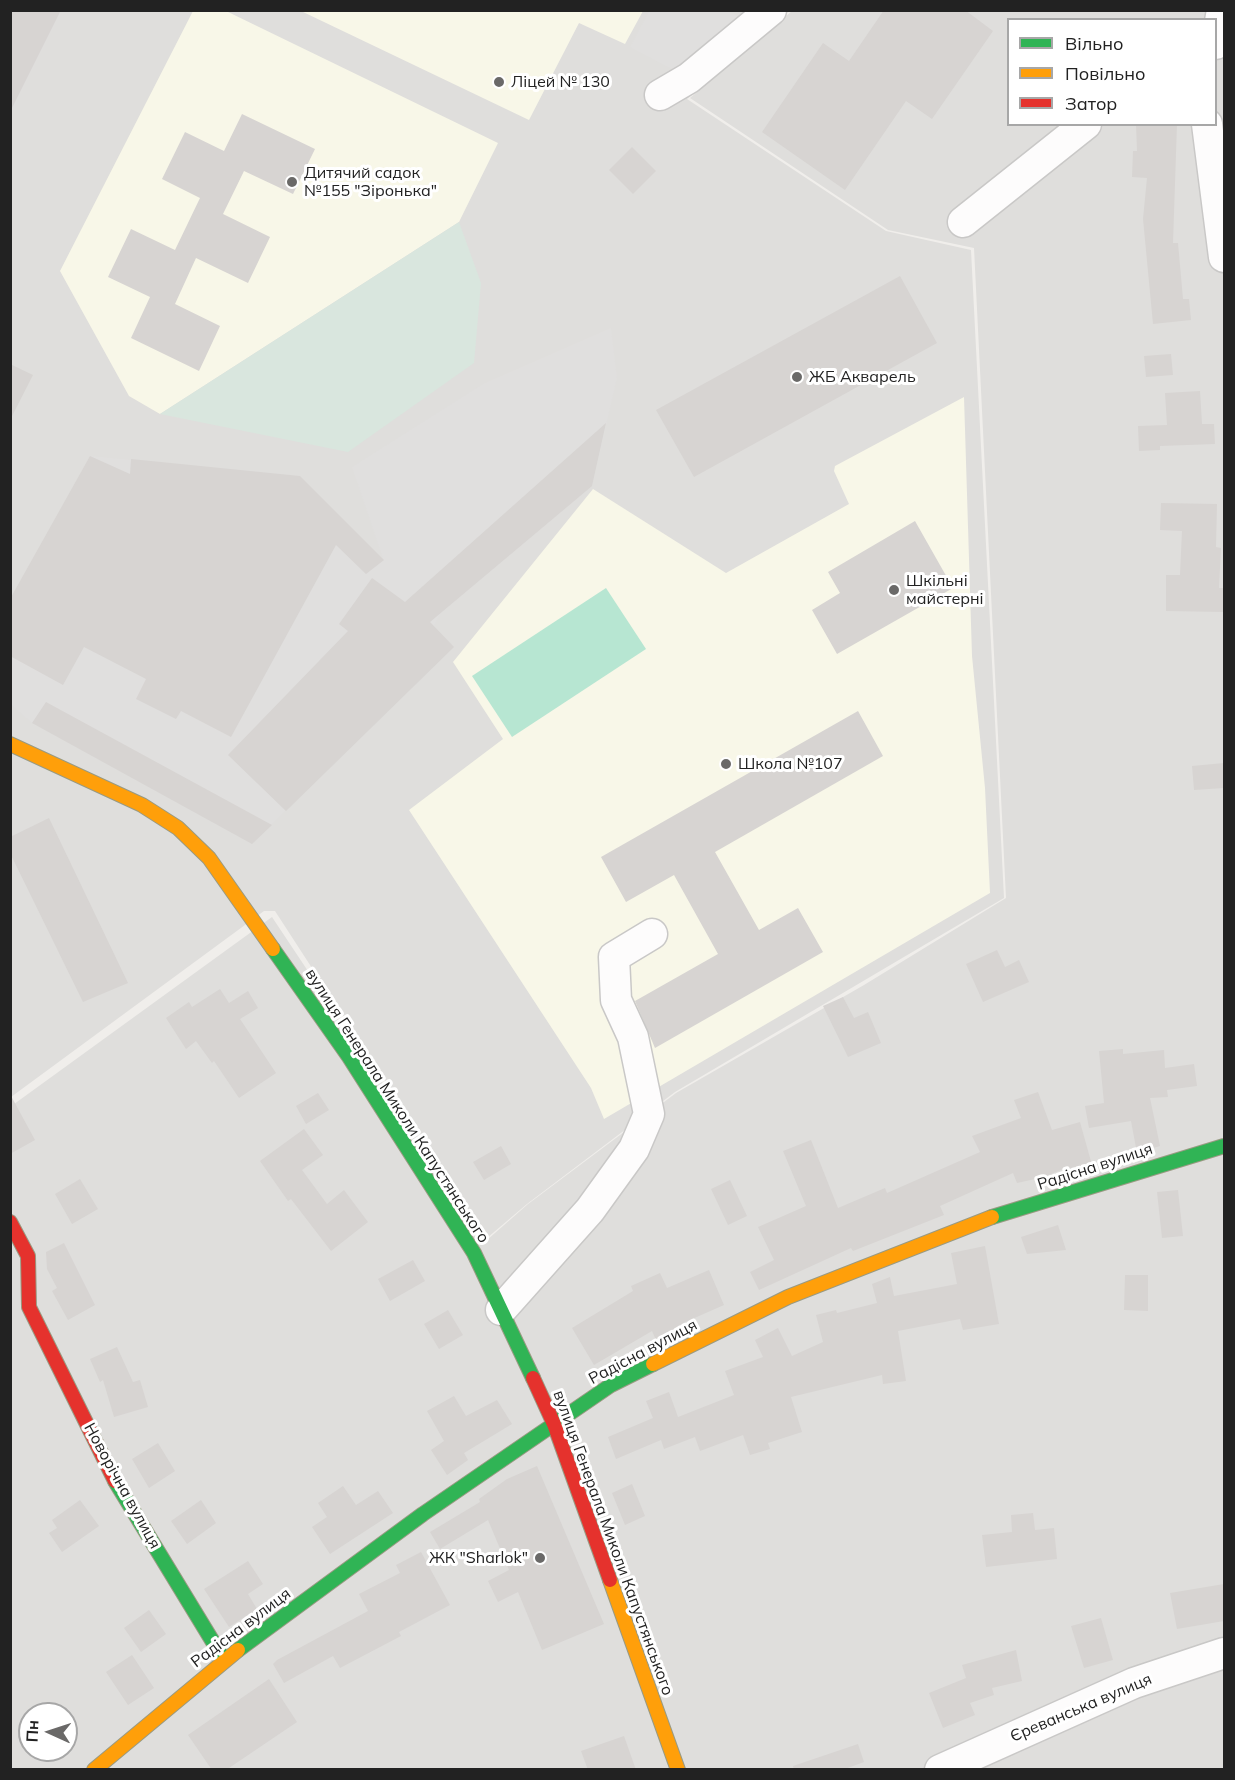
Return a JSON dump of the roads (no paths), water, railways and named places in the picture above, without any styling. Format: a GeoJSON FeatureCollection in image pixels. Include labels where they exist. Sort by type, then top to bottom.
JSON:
{"type":"FeatureCollection","features":[{"type":"Feature","properties":{"kind":"street"},"geometry":{"type":"LineString","coordinates":[[660,95],[689,78],[771,10]]}},
{"type":"Feature","properties":{"kind":"street"},"geometry":{"type":"LineString","coordinates":[[1217,34],[1222,10]]}},
{"type":"Feature","properties":{"kind":"street"},"geometry":{"type":"LineString","coordinates":[[963,222],[1083,126]]}},
{"type":"Feature","properties":{"kind":"street"},"geometry":{"type":"LineString","coordinates":[[1207,126],[1224,256]]}},
{"type":"Feature","properties":{"kind":"street","name":"вулиця Генерала Миколи Капустянського"},"geometry":{"type":"LineString","coordinates":[[10,744],[142,805],[178,828],[209,858],[349,1057],[474,1253],[554,1424],[678,1770]]}},
{"type":"Feature","properties":{"kind":"street"},"geometry":{"type":"LineString","coordinates":[[501,1310],[590,1210],[634,1149],[649,1114],[633,1037],[616,1000],[614,957],[652,934]]}},
{"type":"Feature","properties":{"kind":"street","name":"Радісна вулиця"},"geometry":{"type":"LineString","coordinates":[[94,1770],[224,1660],[423,1514],[611,1385],[788,1296],[996,1215],[1224,1146]]}},
{"type":"Feature","properties":{"kind":"street","name":"Новорічна вулиця"},"geometry":{"type":"LineString","coordinates":[[10,1222],[28,1256],[20,1313],[120,1491],[224,1660]]}},
{"type":"Feature","properties":{"kind":"street","name":"Єреванська вулиця"},"geometry":{"type":"LineString","coordinates":[[940,1770],[1134,1683],[1224,1653]]}},
{"type":"Feature","properties":{"kind":"place","name":"Ліцей № 130"},"geometry":{"type":"Point","coordinates":[499,82]}},
{"type":"Feature","properties":{"kind":"place","name":"Дитячий садок №155 \"Зіронька\""},"geometry":{"type":"Point","coordinates":[292,182]}},
{"type":"Feature","properties":{"kind":"place","name":"ЖБ Акварель"},"geometry":{"type":"Point","coordinates":[797,377]}},
{"type":"Feature","properties":{"kind":"place","name":"Шкільні майстерні"},"geometry":{"type":"Point","coordinates":[894,590]}},
{"type":"Feature","properties":{"kind":"place","name":"Школа №107"},"geometry":{"type":"Point","coordinates":[726,764]}},
{"type":"Feature","properties":{"kind":"place","name":"ЖК \"Sharlok\""},"geometry":{"type":"Point","coordinates":[540,1558]}}]}
